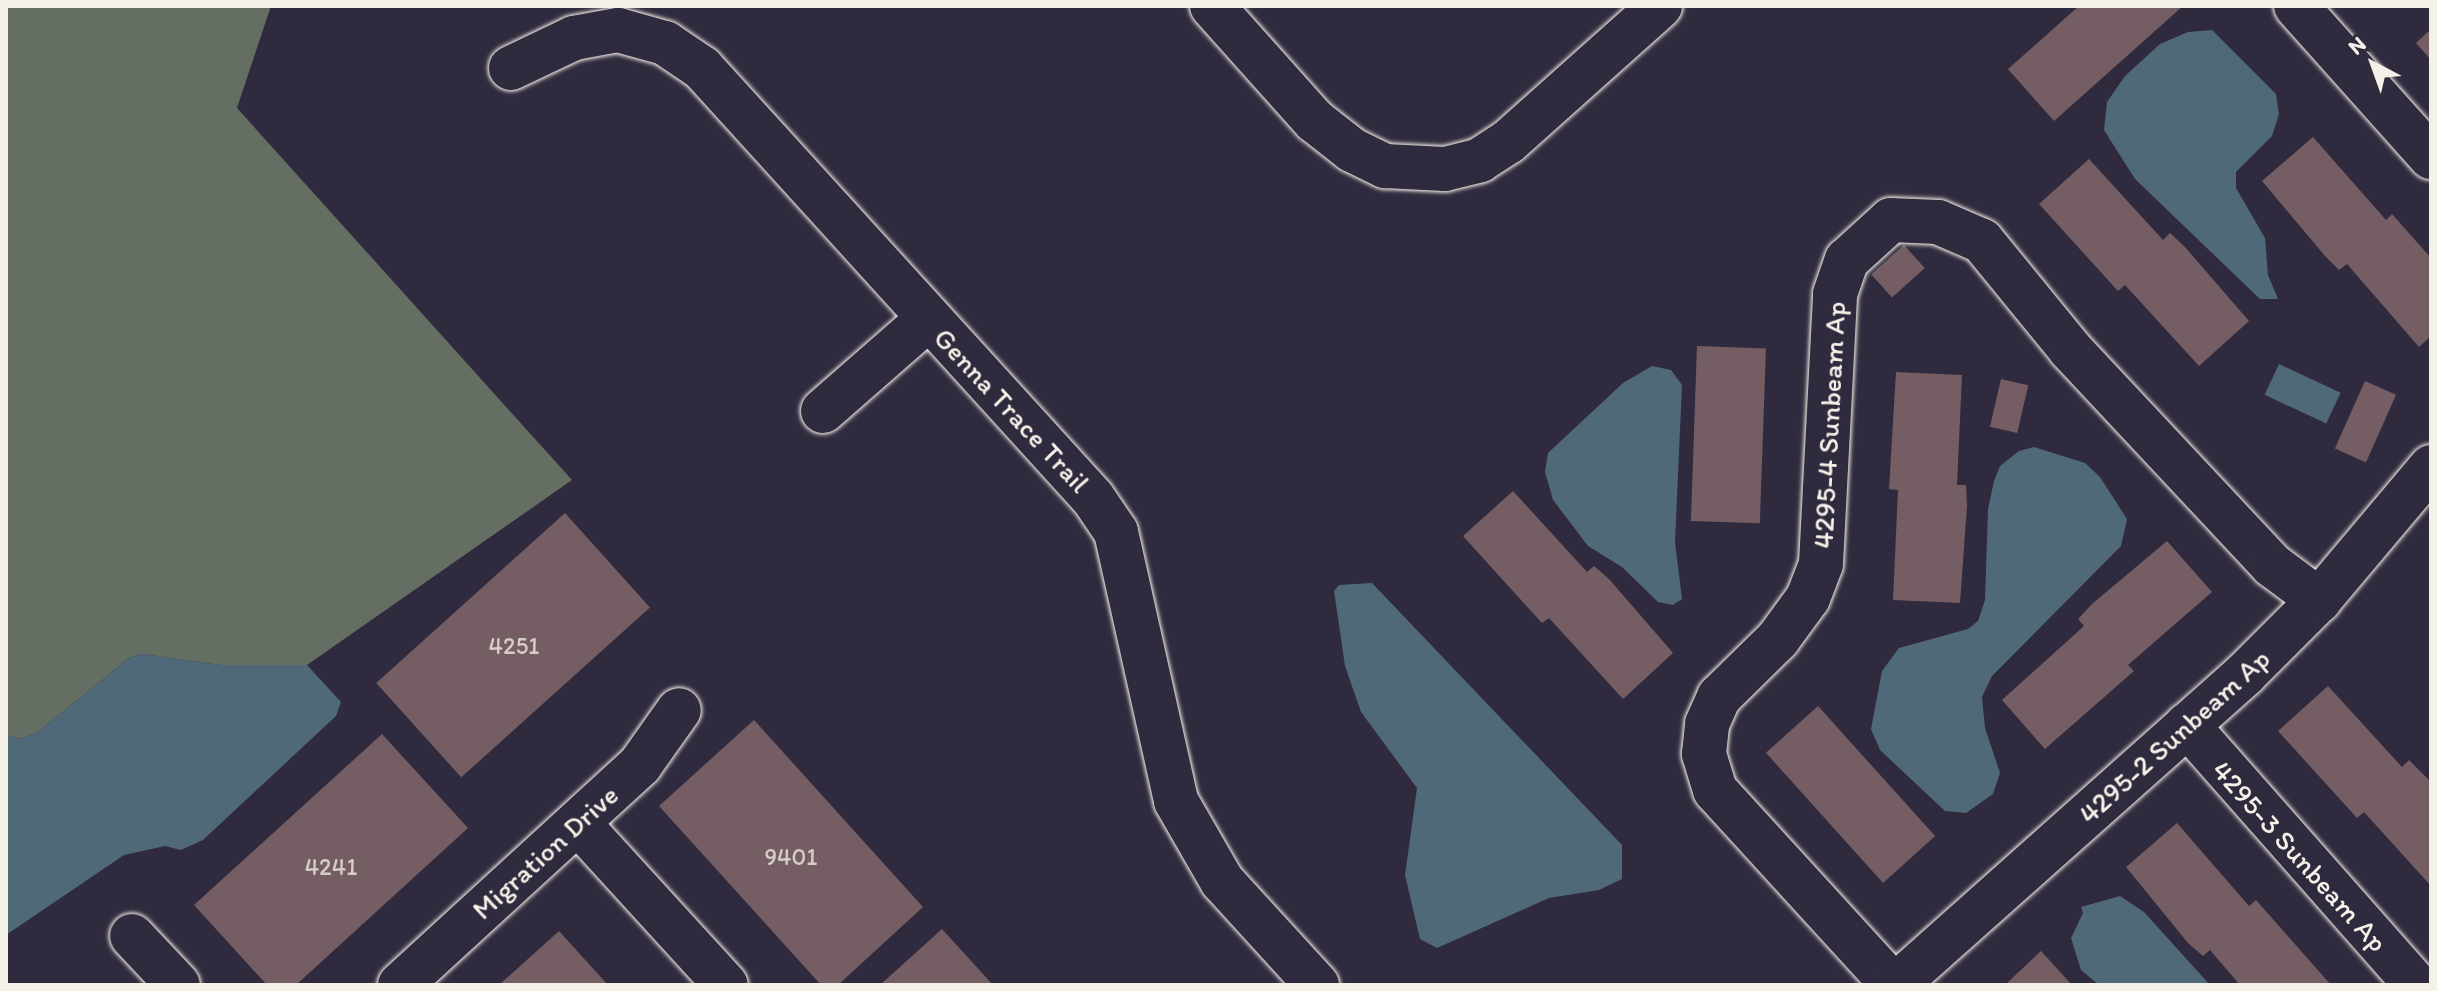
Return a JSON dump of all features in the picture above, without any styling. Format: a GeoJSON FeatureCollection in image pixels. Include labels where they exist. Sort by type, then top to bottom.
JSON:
{"type":"FeatureCollection","features":[{"type":"Feature","properties":{"kind":"street"},"geometry":{"type":"LineString","coordinates":[[1212,6],[1315,121],[1352,150],[1385,166],[1409,169],[1445,169],[1480,160],[1508,142],[1660,6]]}},
{"type":"Feature","properties":{"kind":"street"},"geometry":{"type":"LineString","coordinates":[[2296,6],[2431,157]]}},
{"type":"Feature","properties":{"kind":"street","name":"Genna Trace Trail"},"geometry":{"type":"LineString","coordinates":[[511,68],[574,38],[618,30],[665,43],[702,68],[1093,498],[1116,532],[1176,801],[1222,881],[1317,985]]}},
{"type":"Feature","properties":{"kind":"street","name":"4295-4 Sunbeam Ap"},"geometry":{"type":"LineString","coordinates":[[1894,985],[1715,790],[1704,754],[1707,724],[1719,697],[1778,639],[1808,598],[1821,564],[1835,294],[1847,260],[1891,220],[1938,222],[1982,241],[2070,349],[2262,555],[2319,600]]}},
{"type":"Feature","properties":{"kind":"street"},"geometry":{"type":"LineString","coordinates":[[823,411],[928,319]]}},
{"type":"Feature","properties":{"kind":"street","name":"4295-2 Sunbeam Ap"},"geometry":{"type":"LineString","coordinates":[[1894,985],[2187,725],[2319,600],[2431,467]]}},
{"type":"Feature","properties":{"kind":"street","name":"Migration Drive"},"geometry":{"type":"LineString","coordinates":[[400,985],[640,765],[679,710]]}},
{"type":"Feature","properties":{"kind":"street","name":"4295-3 Sunbeam Ap"},"geometry":{"type":"LineString","coordinates":[[2187,725],[2416,985]]}},
{"type":"Feature","properties":{"kind":"street"},"geometry":{"type":"LineString","coordinates":[[578,823],[726,985]]}},
{"type":"Feature","properties":{"kind":"street"},"geometry":{"type":"LineString","coordinates":[[132,936],[178,985]]}},
{"type":"Feature","properties":{"kind":"green space"},"geometry":{"type":"Polygon","coordinates":[[[6,6],[271,6],[237,108],[572,480],[307,665],[219,665],[142,654],[129,658],[38,732],[19,739],[6,735],[6,6]]]}},
{"type":"Feature","properties":{"kind":"water"},"geometry":{"type":"Polygon","coordinates":[[[2212,30],[2276,94],[2279,114],[2272,136],[2236,172],[2236,188],[2265,238],[2268,275],[2278,299],[2260,299],[2135,179],[2104,130],[2107,102],[2125,76],[2160,44],[2188,32],[2212,30]]]}},
{"type":"Feature","properties":{"kind":"water"},"geometry":{"type":"Polygon","coordinates":[[[2279,364],[2341,393],[2326,424],[2265,395],[2279,364]]]}},
{"type":"Feature","properties":{"kind":"water"},"geometry":{"type":"Polygon","coordinates":[[[1652,366],[1671,370],[1682,385],[1675,542],[1682,599],[1673,605],[1658,602],[1622,567],[1588,546],[1553,500],[1545,472],[1548,453],[1623,383],[1652,366]]]}},
{"type":"Feature","properties":{"kind":"water"},"geometry":{"type":"Polygon","coordinates":[[[2034,447],[2085,463],[2100,477],[2127,519],[2121,546],[1992,676],[1982,697],[1985,728],[2000,773],[1993,794],[1966,813],[1945,811],[1880,750],[1871,729],[1882,671],[1899,648],[1968,629],[1978,621],[1985,600],[1988,509],[1994,481],[2000,466],[2019,451],[2034,447]]]}},
{"type":"Feature","properties":{"kind":"water"},"geometry":{"type":"Polygon","coordinates":[[[1372,583],[1622,845],[1622,879],[1599,890],[1549,898],[1437,948],[1420,939],[1405,875],[1417,788],[1361,712],[1345,666],[1334,591],[1339,585],[1372,583]]]}},
{"type":"Feature","properties":{"kind":"water"},"geometry":{"type":"Polygon","coordinates":[[[142,654],[219,665],[307,665],[341,702],[336,716],[203,840],[181,850],[165,846],[124,855],[6,935],[6,735],[19,739],[38,732],[129,658],[142,654]]]}},
{"type":"Feature","properties":{"kind":"water"},"geometry":{"type":"Polygon","coordinates":[[[2120,896],[2144,912],[2210,985],[2099,985],[2081,970],[2071,938],[2083,913],[2081,907],[2120,896]]]}},
{"type":"Feature","properties":{"kind":"building"},"geometry":{"type":"Polygon","coordinates":[[[2079,6],[2183,6],[2054,121],[2008,69],[2079,6]]]}},
{"type":"Feature","properties":{"kind":"building"},"geometry":{"type":"Polygon","coordinates":[[[2431,29],[2431,60],[2416,43],[2431,29]]]}},
{"type":"Feature","properties":{"kind":"building"},"geometry":{"type":"Polygon","coordinates":[[[2313,137],[2386,220],[2392,214],[2431,258],[2431,336],[2419,347],[2347,264],[2339,270],[2325,256],[2262,181],[2313,137]]]}},
{"type":"Feature","properties":{"kind":"building"},"geometry":{"type":"Polygon","coordinates":[[[2089,159],[2163,240],[2170,233],[2185,247],[2249,321],[2199,366],[2125,285],[2118,291],[2039,204],[2089,159]]]}},
{"type":"Feature","properties":{"kind":"building"},"geometry":{"type":"Polygon","coordinates":[[[1904,245],[1925,268],[1892,297],[1871,274],[1904,245]]]}},
{"type":"Feature","properties":{"kind":"building"},"geometry":{"type":"Polygon","coordinates":[[[1697,346],[1766,348],[1760,523],[1691,521],[1697,346]]]}},
{"type":"Feature","properties":{"kind":"building"},"geometry":{"type":"Polygon","coordinates":[[[1896,372],[1962,375],[1957,485],[1966,485],[1967,506],[1960,603],[1893,600],[1898,490],[1889,489],[1896,372]]]}},
{"type":"Feature","properties":{"kind":"building"},"geometry":{"type":"Polygon","coordinates":[[[2001,379],[2028,385],[2017,433],[1990,427],[2001,379]]]}},
{"type":"Feature","properties":{"kind":"building"},"geometry":{"type":"Polygon","coordinates":[[[2365,381],[2396,395],[2366,462],[2335,449],[2365,381]]]}},
{"type":"Feature","properties":{"kind":"building"},"geometry":{"type":"Polygon","coordinates":[[[1513,491],[1587,572],[1594,566],[1609,579],[1673,653],[1623,699],[1549,618],[1542,623],[1463,536],[1513,491]]]}},
{"type":"Feature","properties":{"kind":"building"},"geometry":{"type":"Polygon","coordinates":[[[565,513],[650,607],[461,777],[376,683],[565,513]]]}},
{"type":"Feature","properties":{"kind":"building"},"geometry":{"type":"Polygon","coordinates":[[[2167,541],[2212,592],[2128,665],[2134,671],[2045,749],[2002,700],[2084,626],[2078,619],[2092,604],[2167,541]]]}},
{"type":"Feature","properties":{"kind":"building"},"geometry":{"type":"Polygon","coordinates":[[[2328,686],[2402,767],[2409,760],[2431,782],[2431,886],[2364,812],[2357,818],[2278,731],[2328,686]]]}},
{"type":"Feature","properties":{"kind":"building"},"geometry":{"type":"Polygon","coordinates":[[[1818,706],[1935,836],[1883,883],[1766,753],[1818,706]]]}},
{"type":"Feature","properties":{"kind":"building"},"geometry":{"type":"Polygon","coordinates":[[[754,720],[923,907],[838,985],[821,985],[659,806],[754,720]]]}},
{"type":"Feature","properties":{"kind":"building"},"geometry":{"type":"Polygon","coordinates":[[[382,734],[468,828],[296,985],[267,985],[194,905],[382,734]]]}},
{"type":"Feature","properties":{"kind":"building"},"geometry":{"type":"Polygon","coordinates":[[[2177,823],[2249,906],[2256,900],[2331,985],[2240,985],[2210,950],[2203,956],[2188,943],[2126,867],[2177,823]]]}},
{"type":"Feature","properties":{"kind":"building"},"geometry":{"type":"Polygon","coordinates":[[[942,929],[993,985],[880,985],[942,929]]]}},
{"type":"Feature","properties":{"kind":"building"},"geometry":{"type":"Polygon","coordinates":[[[559,931],[608,985],[499,985],[559,931]]]}},
{"type":"Feature","properties":{"kind":"building"},"geometry":{"type":"Polygon","coordinates":[[[2041,951],[2072,985],[2005,985],[2041,951]]]}}]}
